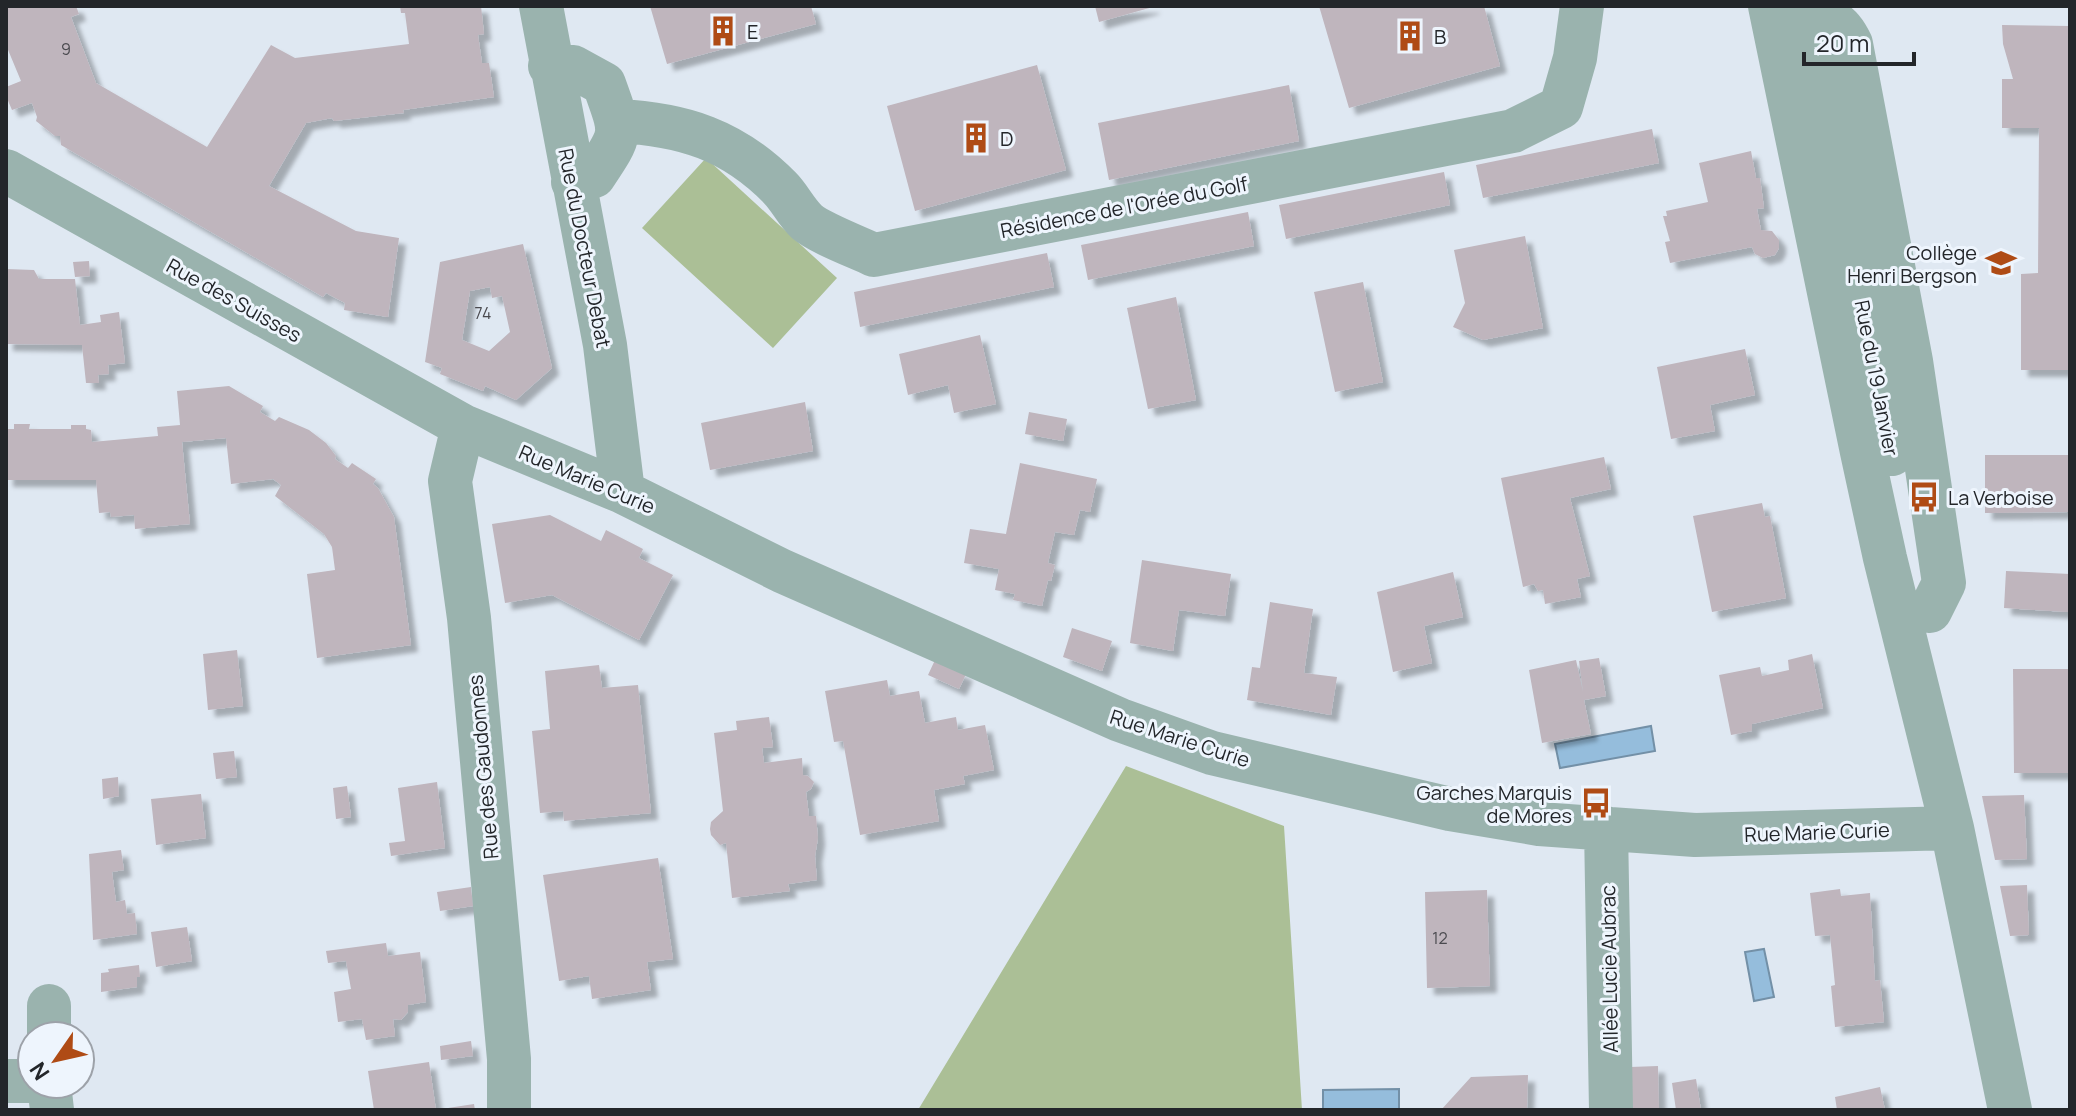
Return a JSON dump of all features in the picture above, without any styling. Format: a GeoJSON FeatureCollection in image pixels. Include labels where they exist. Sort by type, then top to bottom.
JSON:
{"type":"FeatureCollection","features":[{"type":"Feature","properties":{"kind":"street","name":"Rue du Docteur Debat"},"geometry":{"type":"LineString","coordinates":[[541,6],[605,345],[623,492]]}},
{"type":"Feature","properties":{"kind":"street","name":"Résidence de l'Orée du Golf"},"geometry":{"type":"LineString","coordinates":[[617,121],[650,122],[682,128],[726,145],[780,187],[808,223],[874,255],[1513,131],[1561,107],[1575,58],[1582,6]]}},
{"type":"Feature","properties":{"kind":"street","name":"Rue du 19 Janvier"},"geometry":{"type":"LineString","coordinates":[[1792,8],[1870,331],[1913,572],[1930,611],[1909,649]]}},
{"type":"Feature","properties":{"kind":"street","name":"Rue du 19 Janvier"},"geometry":{"type":"LineString","coordinates":[[1792,8],[1856,423],[1885,558],[1952,828],[2010,1110]]}},
{"type":"Feature","properties":{"kind":"street"},"geometry":{"type":"LineString","coordinates":[[550,66],[573,67],[604,84],[617,121],[618,140],[594,176],[573,182]]}},
{"type":"Feature","properties":{"kind":"street","name":"Rue des Suisses"},"geometry":{"type":"LineString","coordinates":[[6,171],[463,426]]}},
{"type":"Feature","properties":{"kind":"street","name":"Rue Marie Curie"},"geometry":{"type":"LineString","coordinates":[[463,426],[623,492],[797,578],[1120,720],[1212,753],[1450,809],[1539,824],[1695,835],[1952,828]]}},
{"type":"Feature","properties":{"kind":"street","name":"Rue des Gaudonnes"},"geometry":{"type":"LineString","coordinates":[[463,426],[450,481],[469,618],[509,1059],[509,1110]]}},
{"type":"Feature","properties":{"kind":"street","name":"Allée Lucie Aubrac"},"geometry":{"type":"LineString","coordinates":[[1606,828],[1611,1110]]}},
{"type":"Feature","properties":{"kind":"green space"},"geometry":{"type":"Polygon","coordinates":[[[706,158],[837,278],[773,348],[642,228],[706,158]]]}},
{"type":"Feature","properties":{"kind":"green space"},"geometry":{"type":"Polygon","coordinates":[[[1126,766],[1284,826],[1302,1110],[918,1110],[1126,766]]]}},
{"type":"Feature","properties":{"kind":"water"},"geometry":{"type":"Polygon","coordinates":[[[1651,726],[1655,751],[1560,768],[1555,744],[1651,726]]]}},
{"type":"Feature","properties":{"kind":"water"},"geometry":{"type":"Polygon","coordinates":[[[1764,949],[1774,997],[1754,1001],[1745,952],[1764,949]]]}},
{"type":"Feature","properties":{"kind":"water"},"geometry":{"type":"Polygon","coordinates":[[[1399,1089],[1399,1110],[1323,1110],[1323,1090],[1399,1089]]]}},
{"type":"Feature","properties":{"kind":"building"},"geometry":{"type":"Polygon","coordinates":[[[6,6],[76,6],[79,14],[71,17],[96,83],[207,147],[271,45],[295,58],[409,44],[405,13],[401,13],[400,6],[481,6],[484,34],[478,35],[482,63],[489,63],[494,97],[403,110],[404,113],[306,123],[269,186],[356,231],[399,238],[388,317],[344,310],[345,303],[326,293],[323,297],[61,145],[60,136],[55,136],[36,121],[32,103],[12,110],[6,87],[21,81],[6,45],[6,6]]]}},
{"type":"Feature","properties":{"kind":"building","name":"E"},"geometry":{"type":"Polygon","coordinates":[[[650,6],[811,6],[816,24],[667,64],[650,6]]]}},
{"type":"Feature","properties":{"kind":"building"},"geometry":{"type":"Polygon","coordinates":[[[1095,6],[1153,6],[1153,7],[1099,22],[1095,6]]]}},
{"type":"Feature","properties":{"kind":"building","name":"B"},"geometry":{"type":"Polygon","coordinates":[[[1319,6],[1484,6],[1500,66],[1349,108],[1319,6]]]}},
{"type":"Feature","properties":{"kind":"building"},"geometry":{"type":"Polygon","coordinates":[[[2002,25],[2070,26],[2070,370],[2021,370],[2021,274],[2038,273],[2039,128],[2002,128],[2002,79],[2013,79],[2003,44],[2002,25]]]}},
{"type":"Feature","properties":{"kind":"building","name":"D"},"geometry":{"type":"Polygon","coordinates":[[[1037,65],[1066,170],[915,211],[887,106],[1037,65]]]}},
{"type":"Feature","properties":{"kind":"building"},"geometry":{"type":"Polygon","coordinates":[[[1289,85],[1299,141],[1109,180],[1098,123],[1289,85]]]}},
{"type":"Feature","properties":{"kind":"building"},"geometry":{"type":"Polygon","coordinates":[[[1652,129],[1659,163],[1483,198],[1476,165],[1652,129]]]}},
{"type":"Feature","properties":{"kind":"building"},"geometry":{"type":"Polygon","coordinates":[[[1751,151],[1756,178],[1760,178],[1764,208],[1757,209],[1761,230],[1772,231],[1779,240],[1775,255],[1763,258],[1755,254],[1752,247],[1670,263],[1665,242],[1670,241],[1663,216],[1667,216],[1666,211],[1708,202],[1699,163],[1751,151]]]}},
{"type":"Feature","properties":{"kind":"building"},"geometry":{"type":"Polygon","coordinates":[[[1444,172],[1450,205],[1286,239],[1279,205],[1444,172]]]}},
{"type":"Feature","properties":{"kind":"building"},"geometry":{"type":"Polygon","coordinates":[[[1248,212],[1254,246],[1088,280],[1081,245],[1248,212]]]}},
{"type":"Feature","properties":{"kind":"building"},"geometry":{"type":"Polygon","coordinates":[[[1525,236],[1543,328],[1483,340],[1453,327],[1465,303],[1454,250],[1525,236]]]}},
{"type":"Feature","properties":{"kind":"building"},"geometry":{"type":"Polygon","coordinates":[[[523,244],[552,368],[516,400],[485,386],[483,391],[440,374],[442,368],[425,362],[440,262],[523,244]],[[490,287],[470,291],[462,340],[489,351],[510,332],[502,296],[492,298],[490,287]]]}},
{"type":"Feature","properties":{"kind":"building"},"geometry":{"type":"Polygon","coordinates":[[[1047,253],[1054,287],[860,327],[854,292],[1047,253]]]}},
{"type":"Feature","properties":{"kind":"building"},"geometry":{"type":"Polygon","coordinates":[[[89,261],[90,276],[75,277],[73,262],[89,261]]]}},
{"type":"Feature","properties":{"kind":"building"},"geometry":{"type":"Polygon","coordinates":[[[6,269],[34,270],[39,279],[75,279],[80,325],[101,322],[100,315],[119,312],[125,363],[108,365],[109,374],[98,375],[99,383],[86,383],[82,345],[6,344],[6,269]]]}},
{"type":"Feature","properties":{"kind":"building"},"geometry":{"type":"Polygon","coordinates":[[[1363,282],[1383,382],[1335,392],[1314,292],[1363,282]]]}},
{"type":"Feature","properties":{"kind":"building"},"geometry":{"type":"Polygon","coordinates":[[[1176,297],[1196,400],[1148,409],[1127,308],[1176,297]]]}},
{"type":"Feature","properties":{"kind":"building"},"geometry":{"type":"Polygon","coordinates":[[[980,335],[996,404],[954,413],[948,385],[908,395],[899,354],[980,335]]]}},
{"type":"Feature","properties":{"kind":"building"},"geometry":{"type":"Polygon","coordinates":[[[1745,349],[1755,395],[1710,405],[1715,431],[1671,439],[1657,367],[1745,349]]]}},
{"type":"Feature","properties":{"kind":"building"},"geometry":{"type":"Polygon","coordinates":[[[229,386],[263,406],[260,412],[275,421],[279,417],[309,430],[326,443],[335,459],[348,468],[352,463],[376,479],[373,484],[394,517],[411,645],[317,658],[307,574],[335,570],[332,547],[324,534],[275,496],[281,485],[273,479],[231,484],[226,438],[182,442],[190,524],[135,529],[134,515],[111,517],[110,512],[99,513],[96,480],[6,480],[6,429],[14,429],[14,424],[30,424],[29,429],[71,429],[71,425],[86,425],[86,429],[91,430],[92,442],[158,436],[157,427],[180,425],[177,391],[229,386]]]}},
{"type":"Feature","properties":{"kind":"building"},"geometry":{"type":"Polygon","coordinates":[[[805,402],[813,451],[710,470],[701,423],[805,402]]]}},
{"type":"Feature","properties":{"kind":"building"},"geometry":{"type":"Polygon","coordinates":[[[1029,412],[1067,419],[1063,441],[1025,434],[1029,412]]]}},
{"type":"Feature","properties":{"kind":"building"},"geometry":{"type":"Polygon","coordinates":[[[1985,455],[2070,455],[2070,512],[1985,513],[1985,455]]]}},
{"type":"Feature","properties":{"kind":"building"},"geometry":{"type":"Polygon","coordinates":[[[1604,457],[1611,489],[1570,498],[1590,576],[1577,579],[1581,597],[1545,604],[1543,590],[1538,591],[1534,584],[1523,587],[1501,478],[1604,457]]]}},
{"type":"Feature","properties":{"kind":"building"},"geometry":{"type":"Polygon","coordinates":[[[1020,463],[1097,479],[1090,512],[1080,510],[1074,535],[1055,532],[1048,563],[1055,565],[1042,606],[1013,600],[1015,594],[995,590],[999,569],[964,563],[970,529],[1006,534],[1020,463]]]}},
{"type":"Feature","properties":{"kind":"building"},"geometry":{"type":"Polygon","coordinates":[[[1762,503],[1765,517],[1770,516],[1786,598],[1712,612],[1693,516],[1762,503]]]}},
{"type":"Feature","properties":{"kind":"building"},"geometry":{"type":"Polygon","coordinates":[[[550,515],[601,541],[606,530],[643,549],[639,558],[673,575],[639,640],[552,595],[505,603],[492,524],[550,515]]]}},
{"type":"Feature","properties":{"kind":"building"},"geometry":{"type":"Polygon","coordinates":[[[1142,560],[1231,574],[1225,616],[1179,610],[1173,651],[1130,643],[1142,560]]]}},
{"type":"Feature","properties":{"kind":"building"},"geometry":{"type":"Polygon","coordinates":[[[2006,571],[2070,574],[2068,612],[2004,608],[2006,571]]]}},
{"type":"Feature","properties":{"kind":"building"},"geometry":{"type":"Polygon","coordinates":[[[1453,572],[1463,617],[1424,626],[1432,663],[1393,672],[1377,592],[1453,572]]]}},
{"type":"Feature","properties":{"kind":"building"},"geometry":{"type":"Polygon","coordinates":[[[1270,602],[1313,609],[1304,673],[1337,677],[1331,715],[1247,700],[1252,667],[1260,668],[1270,602]]]}},
{"type":"Feature","properties":{"kind":"building"},"geometry":{"type":"Polygon","coordinates":[[[1072,628],[1112,641],[1102,671],[1063,657],[1072,628]]]}},
{"type":"Feature","properties":{"kind":"building"},"geometry":{"type":"Polygon","coordinates":[[[237,650],[243,706],[208,710],[203,654],[237,650]]]}},
{"type":"Feature","properties":{"kind":"building"},"geometry":{"type":"Polygon","coordinates":[[[1812,654],[1823,708],[1752,724],[1752,731],[1731,735],[1719,675],[1760,667],[1762,676],[1789,670],[1788,660],[1812,654]]]}},
{"type":"Feature","properties":{"kind":"building"},"geometry":{"type":"Polygon","coordinates":[[[1599,658],[1606,696],[1584,700],[1591,734],[1542,743],[1529,670],[1576,660],[1583,692],[1579,661],[1599,658]]]}},
{"type":"Feature","properties":{"kind":"building"},"geometry":{"type":"Polygon","coordinates":[[[935,660],[966,674],[959,689],[928,675],[935,660]]]}},
{"type":"Feature","properties":{"kind":"building"},"geometry":{"type":"Polygon","coordinates":[[[599,665],[602,688],[638,685],[651,813],[564,821],[563,811],[540,813],[532,731],[550,729],[545,671],[599,665]]]}},
{"type":"Feature","properties":{"kind":"building"},"geometry":{"type":"Polygon","coordinates":[[[2013,669],[2070,669],[2070,773],[2014,773],[2013,669]]]}},
{"type":"Feature","properties":{"kind":"building"},"geometry":{"type":"Polygon","coordinates":[[[887,680],[890,696],[919,691],[925,723],[956,717],[958,730],[985,725],[994,770],[963,776],[965,784],[934,790],[939,821],[860,835],[843,741],[834,742],[825,691],[887,680]]]}},
{"type":"Feature","properties":{"kind":"building"},"geometry":{"type":"Polygon","coordinates":[[[769,717],[773,747],[762,748],[764,763],[802,758],[803,775],[814,782],[806,792],[809,816],[816,816],[817,880],[788,884],[790,891],[732,898],[726,843],[720,845],[710,829],[711,822],[723,811],[714,733],[737,730],[736,721],[769,717]]]}},
{"type":"Feature","properties":{"kind":"building"},"geometry":{"type":"Polygon","coordinates":[[[234,751],[237,777],[216,779],[213,753],[234,751]]]}},
{"type":"Feature","properties":{"kind":"building"},"geometry":{"type":"Polygon","coordinates":[[[118,777],[119,796],[103,799],[102,779],[118,777]]]}},
{"type":"Feature","properties":{"kind":"building"},"geometry":{"type":"Polygon","coordinates":[[[437,782],[445,848],[391,856],[389,843],[405,841],[398,788],[437,782]]]}},
{"type":"Feature","properties":{"kind":"building"},"geometry":{"type":"Polygon","coordinates":[[[347,786],[351,817],[336,819],[333,788],[347,786]]]}},
{"type":"Feature","properties":{"kind":"building"},"geometry":{"type":"Polygon","coordinates":[[[201,794],[206,838],[156,845],[151,799],[201,794]]]}},
{"type":"Feature","properties":{"kind":"building"},"geometry":{"type":"Polygon","coordinates":[[[2024,795],[2027,859],[1995,860],[1982,796],[2024,795]]]}},
{"type":"Feature","properties":{"kind":"building"},"geometry":{"type":"Polygon","coordinates":[[[121,850],[124,870],[112,872],[116,902],[125,900],[127,914],[135,913],[137,934],[93,940],[89,854],[121,850]]]}},
{"type":"Feature","properties":{"kind":"building"},"geometry":{"type":"Polygon","coordinates":[[[658,858],[673,959],[647,962],[651,990],[592,999],[589,976],[559,981],[543,875],[658,858]]]}},
{"type":"Feature","properties":{"kind":"building"},"geometry":{"type":"Polygon","coordinates":[[[2027,885],[2029,935],[2010,936],[2000,886],[2027,885]]]}},
{"type":"Feature","properties":{"kind":"building"},"geometry":{"type":"Polygon","coordinates":[[[471,887],[473,906],[440,911],[437,892],[471,887]]]}},
{"type":"Feature","properties":{"kind":"building"},"geometry":{"type":"Polygon","coordinates":[[[1840,889],[1841,896],[1870,893],[1875,981],[1880,980],[1884,1022],[1835,1027],[1830,935],[1815,936],[1810,893],[1840,889]]]}},
{"type":"Feature","properties":{"kind":"building"},"geometry":{"type":"Polygon","coordinates":[[[1487,890],[1490,986],[1427,988],[1425,892],[1487,890]]]}},
{"type":"Feature","properties":{"kind":"building"},"geometry":{"type":"Polygon","coordinates":[[[187,927],[192,961],[156,967],[151,932],[187,927]]]}},
{"type":"Feature","properties":{"kind":"building"},"geometry":{"type":"Polygon","coordinates":[[[386,943],[388,956],[420,952],[426,1002],[408,1005],[408,1012],[401,1020],[393,1019],[395,1036],[366,1040],[362,1019],[338,1022],[334,992],[351,989],[346,961],[328,963],[326,951],[386,943]]]}},
{"type":"Feature","properties":{"kind":"building"},"geometry":{"type":"Polygon","coordinates":[[[139,965],[137,987],[101,992],[101,973],[109,972],[108,969],[139,965]]]}},
{"type":"Feature","properties":{"kind":"building"},"geometry":{"type":"Polygon","coordinates":[[[471,1041],[473,1056],[441,1060],[440,1046],[471,1041]]]}},
{"type":"Feature","properties":{"kind":"building"},"geometry":{"type":"Polygon","coordinates":[[[429,1062],[436,1110],[374,1110],[368,1071],[429,1062]]]}},
{"type":"Feature","properties":{"kind":"building"},"geometry":{"type":"Polygon","coordinates":[[[1658,1066],[1659,1110],[1631,1110],[1630,1067],[1658,1066]]]}},
{"type":"Feature","properties":{"kind":"building"},"geometry":{"type":"Polygon","coordinates":[[[1528,1075],[1527,1110],[1441,1110],[1471,1077],[1528,1075]]]}},
{"type":"Feature","properties":{"kind":"building"},"geometry":{"type":"Polygon","coordinates":[[[1696,1079],[1701,1110],[1676,1110],[1672,1083],[1696,1079]]]}},
{"type":"Feature","properties":{"kind":"building"},"geometry":{"type":"Polygon","coordinates":[[[1880,1087],[1885,1110],[1837,1110],[1835,1097],[1880,1087]]]}},
{"type":"Feature","properties":{"kind":"building"},"geometry":{"type":"Polygon","coordinates":[[[474,1104],[475,1110],[448,1108],[474,1104]]]}},
{"type":"Feature","properties":{"kind":"place","name":"E"},"geometry":{"type":"Point","coordinates":[723,31]}},
{"type":"Feature","properties":{"kind":"place","name":"B"},"geometry":{"type":"Point","coordinates":[1410,36]}},
{"type":"Feature","properties":{"kind":"place","name":"D"},"geometry":{"type":"Point","coordinates":[976,138]}},
{"type":"Feature","properties":{"kind":"place","name":"Collège Henri Bergson"},"geometry":{"type":"Point","coordinates":[2001,263]}},
{"type":"Feature","properties":{"kind":"place","name":"La Verboise"},"geometry":{"type":"Point","coordinates":[1924,497]}},
{"type":"Feature","properties":{"kind":"place","name":"Garches Marquis de Mores"},"geometry":{"type":"Point","coordinates":[1596,803]}}]}
